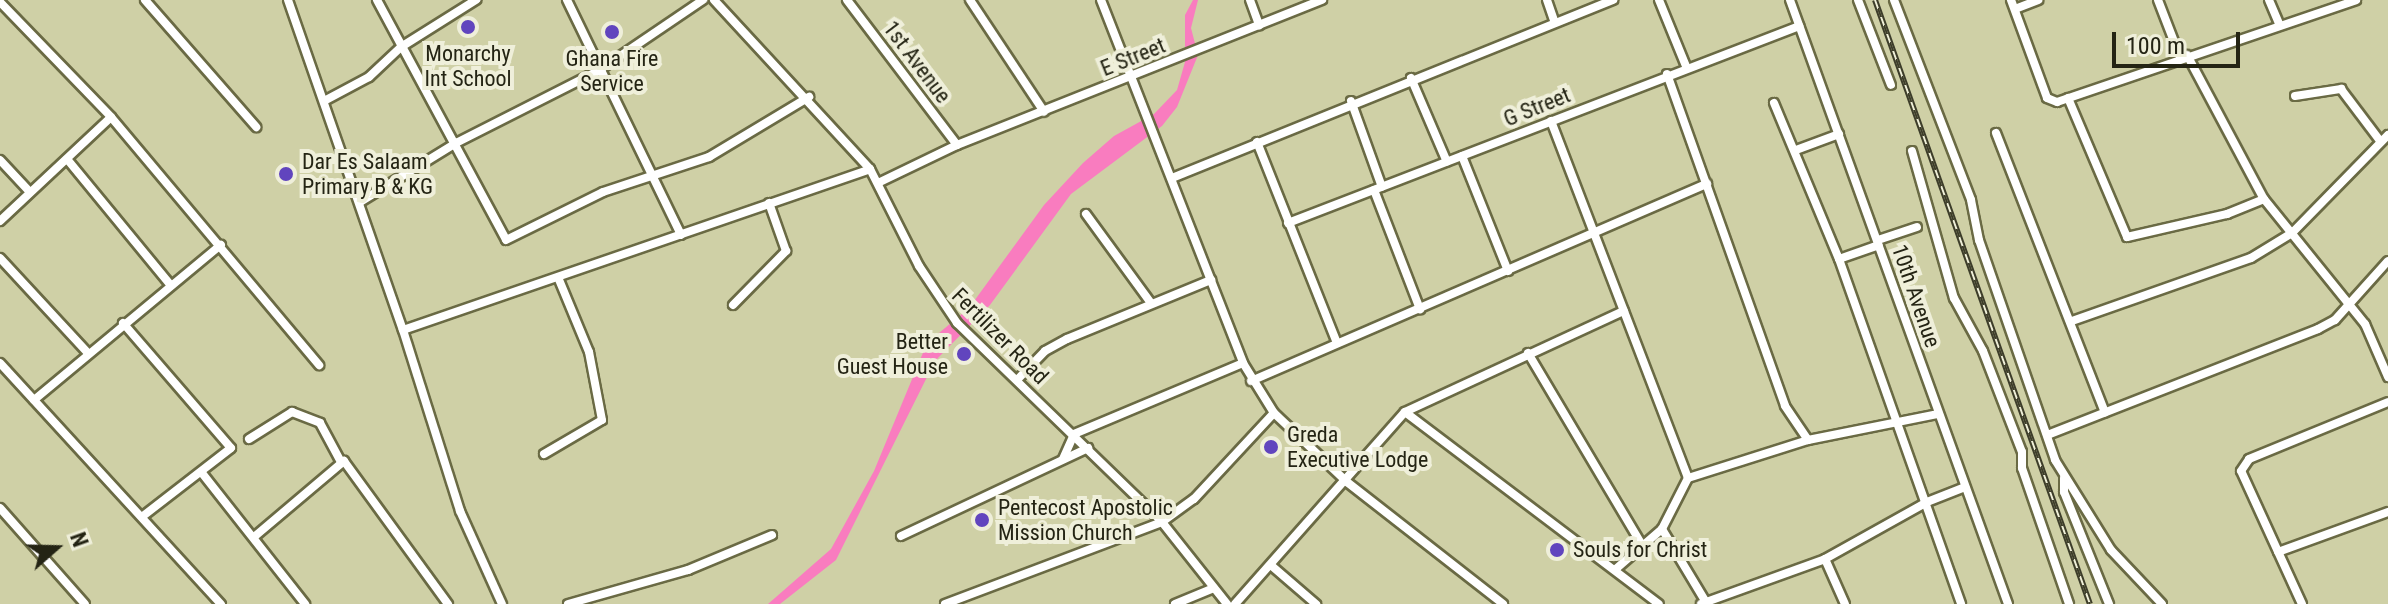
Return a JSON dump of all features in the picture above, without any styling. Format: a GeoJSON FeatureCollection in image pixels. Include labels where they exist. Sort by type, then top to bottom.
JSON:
{"type":"FeatureCollection","features":[{"type":"Feature","properties":{"kind":"street"},"geometry":{"type":"LineString","coordinates":[[145,0],[256,127]]}},
{"type":"Feature","properties":{"kind":"street"},"geometry":{"type":"LineString","coordinates":[[288,0],[360,202],[460,511],[502,604]]}},
{"type":"Feature","properties":{"kind":"street"},"geometry":{"type":"LineString","coordinates":[[377,0],[506,240],[652,174],[709,157],[809,97]]}},
{"type":"Feature","properties":{"kind":"street"},"geometry":{"type":"LineString","coordinates":[[567,0],[598,71],[681,235]]}},
{"type":"Feature","properties":{"kind":"street"},"geometry":{"type":"LineString","coordinates":[[360,202],[456,143],[598,71],[703,0]]}},
{"type":"Feature","properties":{"kind":"street","name":"Fertilizer Road"},"geometry":{"type":"LineString","coordinates":[[714,0],[809,97],[880,182],[919,266],[957,323],[1162,522],[1227,604]]}},
{"type":"Feature","properties":{"kind":"street","name":"1st Avenue"},"geometry":{"type":"LineString","coordinates":[[847,0],[957,145]]}},
{"type":"Feature","properties":{"kind":"street"},"geometry":{"type":"LineString","coordinates":[[970,0],[1044,112]]}},
{"type":"Feature","properties":{"kind":"street"},"geometry":{"type":"LineString","coordinates":[[1101,0],[1251,381],[1274,413],[1347,482],[1503,604]]}},
{"type":"Feature","properties":{"kind":"street"},"geometry":{"type":"LineString","coordinates":[[1250,0],[1259,25]]}},
{"type":"Feature","properties":{"kind":"street","name":"E Street"},"geometry":{"type":"LineString","coordinates":[[880,182],[957,145],[1322,0]]}},
{"type":"Feature","properties":{"kind":"street"},"geometry":{"type":"LineString","coordinates":[[1547,0],[1555,23]]}},
{"type":"Feature","properties":{"kind":"street"},"geometry":{"type":"LineString","coordinates":[[1172,178],[1351,101],[1613,0]]}},
{"type":"Feature","properties":{"kind":"street"},"geometry":{"type":"LineString","coordinates":[[1659,0],[1686,66]]}},
{"type":"Feature","properties":{"kind":"street","name":"10th Avenue"},"geometry":{"type":"LineString","coordinates":[[1790,0],[2008,604]]}},
{"type":"Feature","properties":{"kind":"street"},"geometry":{"type":"LineString","coordinates":[[1858,0],[1891,85]]}},
{"type":"Feature","properties":{"kind":"street"},"geometry":{"type":"LineString","coordinates":[[1894,0],[1971,200],[1979,240],[2064,476],[2111,550],[2162,604]]}},
{"type":"Feature","properties":{"kind":"street"},"geometry":{"type":"LineString","coordinates":[[2038,0],[2013,5],[2047,98],[2057,102],[2183,56],[2356,0]]}},
{"type":"Feature","properties":{"kind":"street"},"geometry":{"type":"LineString","coordinates":[[2158,0],[2183,56],[2264,199],[2351,304],[2388,377]]}},
{"type":"Feature","properties":{"kind":"street"},"geometry":{"type":"LineString","coordinates":[[2269,0],[2279,24]]}},
{"type":"Feature","properties":{"kind":"street"},"geometry":{"type":"LineString","coordinates":[[324,101],[369,77],[401,47],[471,1]]}},
{"type":"Feature","properties":{"kind":"street"},"geometry":{"type":"LineString","coordinates":[[0,2],[111,117],[319,365]]}},
{"type":"Feature","properties":{"kind":"street","name":"G Street"},"geometry":{"type":"LineString","coordinates":[[1288,223],[1686,66],[1799,26]]}},
{"type":"Feature","properties":{"kind":"street"},"geometry":{"type":"LineString","coordinates":[[1667,74],[1785,406],[1808,440]]}},
{"type":"Feature","properties":{"kind":"street"},"geometry":{"type":"LineString","coordinates":[[1411,78],[1447,162]]}},
{"type":"Feature","properties":{"kind":"street"},"geometry":{"type":"LineString","coordinates":[[2072,321],[2251,258],[2292,233],[2385,138],[2341,89],[2295,96]]}},
{"type":"Feature","properties":{"kind":"street"},"geometry":{"type":"LineString","coordinates":[[2068,98],[2127,237],[2227,214],[2264,199]]}},
{"type":"Feature","properties":{"kind":"street"},"geometry":{"type":"LineString","coordinates":[[1351,101],[1420,309]]}},
{"type":"Feature","properties":{"kind":"street"},"geometry":{"type":"LineString","coordinates":[[1774,103],[1839,259],[1961,604]]}},
{"type":"Feature","properties":{"kind":"street"},"geometry":{"type":"LineString","coordinates":[[0,221],[111,117]]}},
{"type":"Feature","properties":{"kind":"street"},"geometry":{"type":"LineString","coordinates":[[1551,121],[1688,478]]}},
{"type":"Feature","properties":{"kind":"street"},"geometry":{"type":"LineString","coordinates":[[1996,133],[2105,412]]}},
{"type":"Feature","properties":{"kind":"street"},"geometry":{"type":"LineString","coordinates":[[1796,150],[1839,134]]}},
{"type":"Feature","properties":{"kind":"street"},"geometry":{"type":"LineString","coordinates":[[1257,142],[1337,343]]}},
{"type":"Feature","properties":{"kind":"street"},"geometry":{"type":"LineString","coordinates":[[1912,151],[1954,298],[1983,351],[2022,452],[2022,468],[2069,604]]}},
{"type":"Feature","properties":{"kind":"street"},"geometry":{"type":"LineString","coordinates":[[1462,156],[1508,271]]}},
{"type":"Feature","properties":{"kind":"street"},"geometry":{"type":"LineString","coordinates":[[67,159],[169,283]]}},
{"type":"Feature","properties":{"kind":"street"},"geometry":{"type":"LineString","coordinates":[[0,160],[29,191]]}},
{"type":"Feature","properties":{"kind":"street"},"geometry":{"type":"LineString","coordinates":[[403,330],[870,169]]}},
{"type":"Feature","properties":{"kind":"street"},"geometry":{"type":"LineString","coordinates":[[1251,381],[1594,237],[1707,184]]}},
{"type":"Feature","properties":{"kind":"street"},"geometry":{"type":"LineString","coordinates":[[733,305],[786,251],[769,203]]}},
{"type":"Feature","properties":{"kind":"street"},"geometry":{"type":"LineString","coordinates":[[1086,214],[1151,303]]}},
{"type":"Feature","properties":{"kind":"street"},"geometry":{"type":"LineString","coordinates":[[1839,259],[1917,227]]}},
{"type":"Feature","properties":{"kind":"street"},"geometry":{"type":"LineString","coordinates":[[34,400],[169,283],[221,245]]}},
{"type":"Feature","properties":{"kind":"street"},"geometry":{"type":"LineString","coordinates":[[0,258],[87,352]]}},
{"type":"Feature","properties":{"kind":"street"},"geometry":{"type":"LineString","coordinates":[[2050,434],[2318,329],[2351,304],[2388,261]]}},
{"type":"Feature","properties":{"kind":"street"},"geometry":{"type":"LineString","coordinates":[[544,454],[602,420],[589,352],[558,277]]}},
{"type":"Feature","properties":{"kind":"street"},"geometry":{"type":"LineString","coordinates":[[1017,380],[1045,351],[1151,303],[1211,280]]}},
{"type":"Feature","properties":{"kind":"street"},"geometry":{"type":"LineString","coordinates":[[1235,604],[1273,567],[1405,412],[1624,311]]}},
{"type":"Feature","properties":{"kind":"street"},"geometry":{"type":"LineString","coordinates":[[123,323],[229,444],[229,451],[143,516]]}},
{"type":"Feature","properties":{"kind":"street"},"geometry":{"type":"LineString","coordinates":[[1528,353],[1642,545]]}},
{"type":"Feature","properties":{"kind":"street"},"geometry":{"type":"LineString","coordinates":[[0,363],[221,604]]}},
{"type":"Feature","properties":{"kind":"street"},"geometry":{"type":"LineString","coordinates":[[1063,459],[1074,434],[1243,363]]}},
{"type":"Feature","properties":{"kind":"street"},"geometry":{"type":"LineString","coordinates":[[2302,604],[2244,484],[2241,471],[2249,459],[2388,402]]}},
{"type":"Feature","properties":{"kind":"street"},"geometry":{"type":"LineString","coordinates":[[249,439],[292,412],[320,423],[341,462]]}},
{"type":"Feature","properties":{"kind":"street"},"geometry":{"type":"LineString","coordinates":[[1405,412],[1617,568],[1659,604]]}},
{"type":"Feature","properties":{"kind":"street"},"geometry":{"type":"LineString","coordinates":[[945,604],[1162,522],[1194,499],[1274,413]]}},
{"type":"Feature","properties":{"kind":"street"},"geometry":{"type":"LineString","coordinates":[[1617,568],[1662,529],[1688,478],[1808,440],[1938,414]]}},
{"type":"Feature","properties":{"kind":"street"},"geometry":{"type":"LineString","coordinates":[[901,536],[1088,448]]}},
{"type":"Feature","properties":{"kind":"street"},"geometry":{"type":"LineString","coordinates":[[254,537],[341,462],[349,463],[448,604]]}},
{"type":"Feature","properties":{"kind":"street"},"geometry":{"type":"LineString","coordinates":[[202,473],[305,604]]}},
{"type":"Feature","properties":{"kind":"street"},"geometry":{"type":"LineString","coordinates":[[2064,476],[2064,492],[2109,604]]}},
{"type":"Feature","properties":{"kind":"street"},"geometry":{"type":"LineString","coordinates":[[1662,529],[1704,603],[1825,559],[1927,502],[1965,487]]}},
{"type":"Feature","properties":{"kind":"street"},"geometry":{"type":"LineString","coordinates":[[0,508],[85,604]]}},
{"type":"Feature","properties":{"kind":"street"},"geometry":{"type":"LineString","coordinates":[[2278,552],[2388,512]]}},
{"type":"Feature","properties":{"kind":"street"},"geometry":{"type":"LineString","coordinates":[[568,604],[587,602],[688,570],[772,535]]}},
{"type":"Feature","properties":{"kind":"street"},"geometry":{"type":"LineString","coordinates":[[1825,559],[1845,604]]}},
{"type":"Feature","properties":{"kind":"street"},"geometry":{"type":"LineString","coordinates":[[1273,567],[1316,604]]}},
{"type":"Feature","properties":{"kind":"street"},"geometry":{"type":"LineString","coordinates":[[1175,604],[1214,588]]}},
{"type":"Feature","properties":{"kind":"shaded area"},"geometry":{"type":"Polygon","coordinates":[[[1193,0],[1198,0],[1191,28],[1198,55],[1177,107],[1162,126],[1071,194],[990,305],[935,361],[836,560],[780,604],[768,604],[831,549],[874,471],[927,343],[969,308],[1044,205],[1083,163],[1114,136],[1154,114],[1177,90],[1185,62],[1185,15],[1193,0]]]}},
{"type":"Feature","properties":{"kind":"railway"},"geometry":{"type":"LineString","coordinates":[[1875,0],[2090,604]]}},
{"type":"Feature","properties":{"kind":"place","name":"Monarchy Int School"},"geometry":{"type":"Point","coordinates":[468,27]}},
{"type":"Feature","properties":{"kind":"place","name":"Ghana Fire Service"},"geometry":{"type":"Point","coordinates":[612,32]}},
{"type":"Feature","properties":{"kind":"place","name":"Dar Es Salaam Primary B & KG"},"geometry":{"type":"Point","coordinates":[286,174]}},
{"type":"Feature","properties":{"kind":"place","name":"Better Guest House"},"geometry":{"type":"Point","coordinates":[964,354]}},
{"type":"Feature","properties":{"kind":"place","name":"Greda Executive Lodge"},"geometry":{"type":"Point","coordinates":[1271,447]}},
{"type":"Feature","properties":{"kind":"place","name":"Pentecost Apostolic Mission Church"},"geometry":{"type":"Point","coordinates":[982,520]}},
{"type":"Feature","properties":{"kind":"place","name":"Souls for Christ"},"geometry":{"type":"Point","coordinates":[1557,550]}}]}
